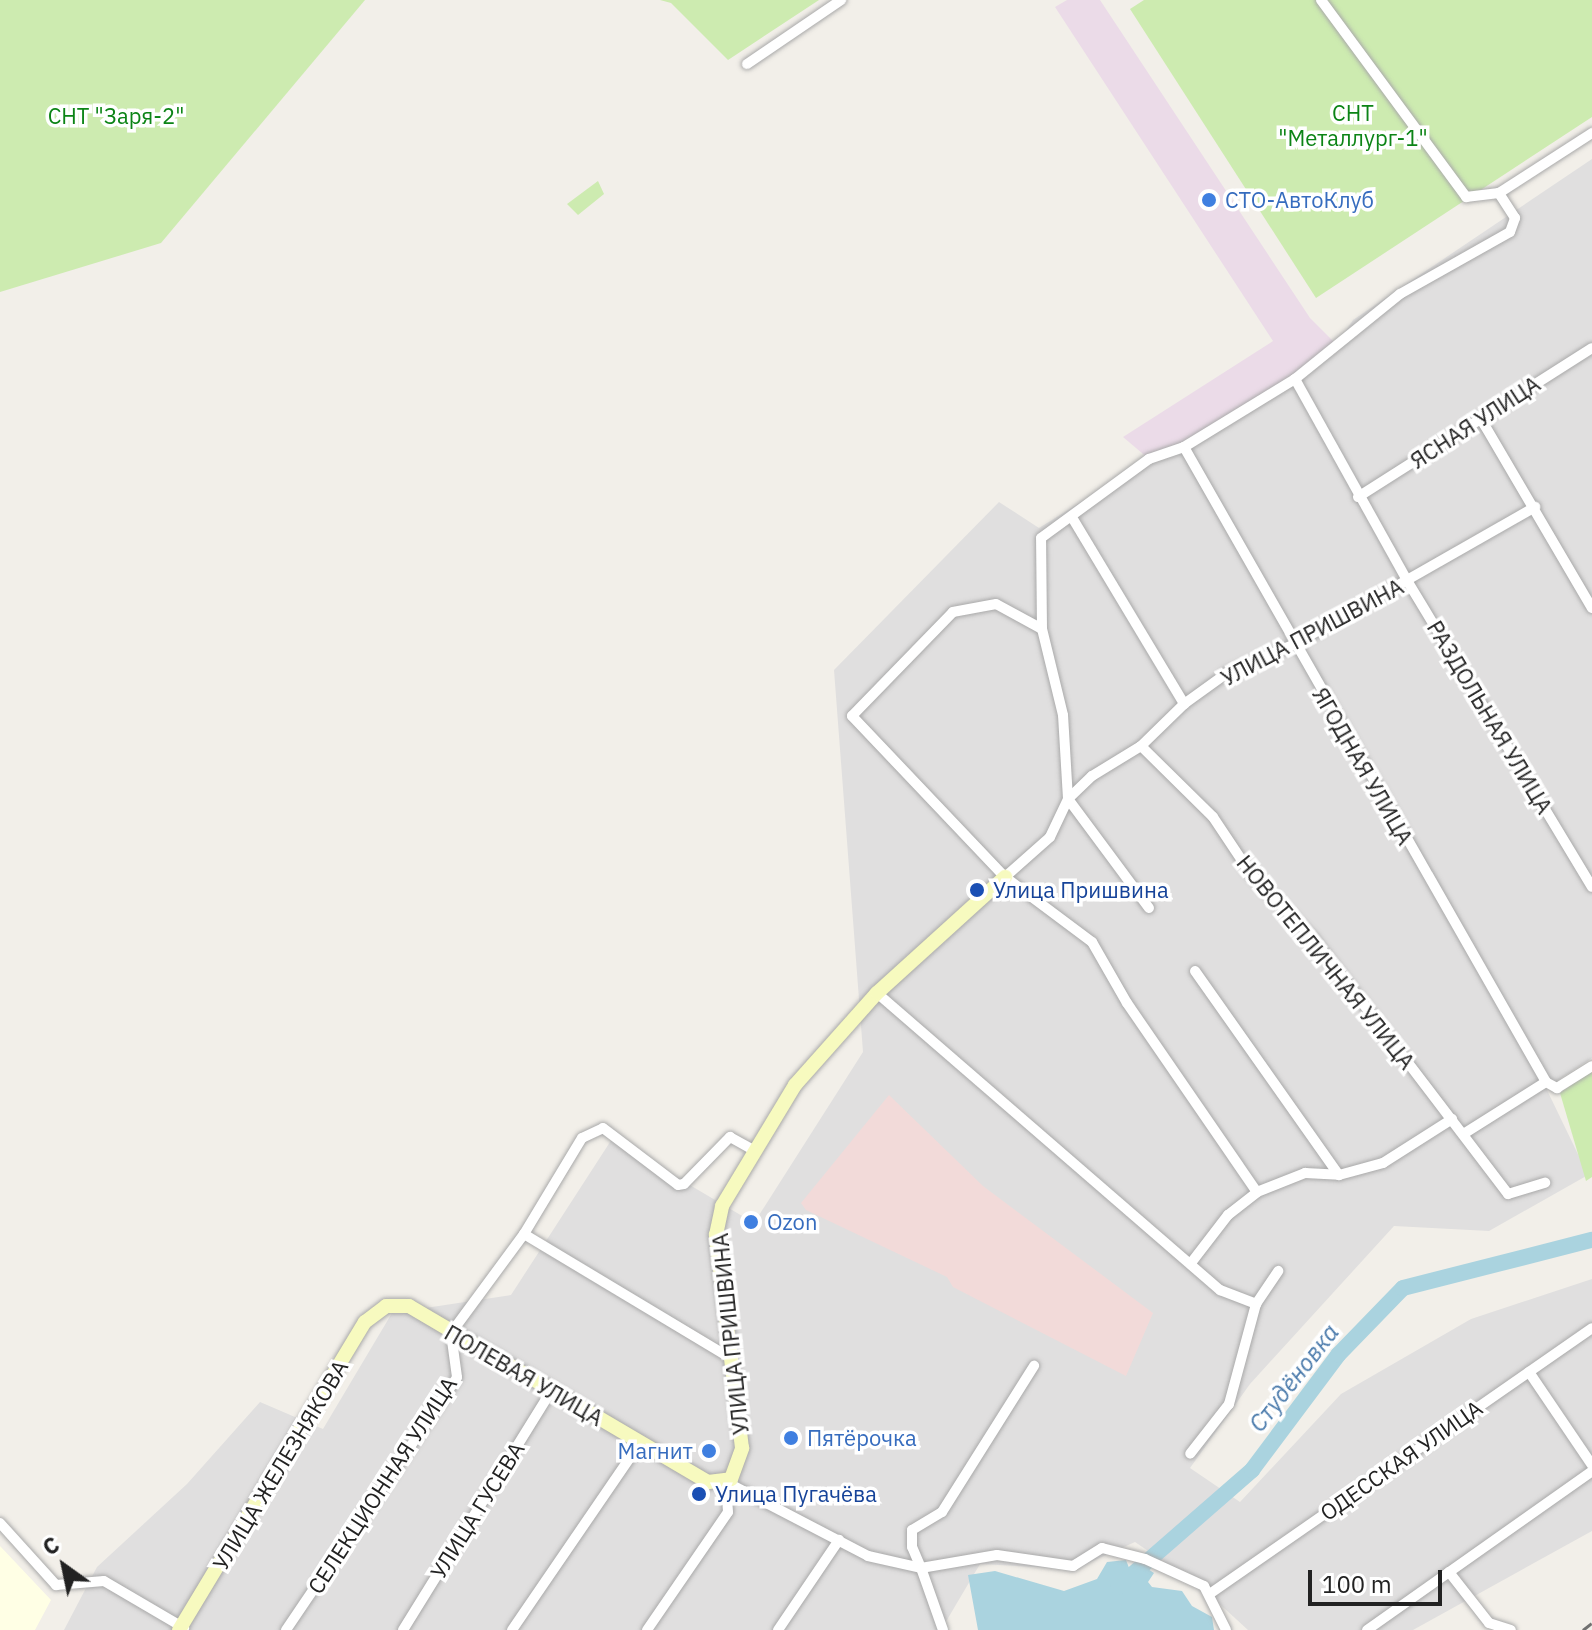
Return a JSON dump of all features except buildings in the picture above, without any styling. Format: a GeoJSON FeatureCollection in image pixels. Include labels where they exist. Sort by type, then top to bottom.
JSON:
{"type":"FeatureCollection","features":[{"type":"Feature","properties":{"kind":"street"},"geometry":{"type":"LineString","coordinates":[[747,64],[841,0]]}},
{"type":"Feature","properties":{"kind":"street"},"geometry":{"type":"LineString","coordinates":[[1321,0],[1360,47],[1460,193],[1486,198],[1499,193],[1592,133]]}},
{"type":"Feature","properties":{"kind":"street"},"geometry":{"type":"LineString","coordinates":[[1149,908],[1068,799],[1063,715],[1042,629],[1041,538],[1073,519],[1149,459],[1184,447],[1295,379],[1400,294],[1510,232],[1515,218],[1499,193]]}},
{"type":"Feature","properties":{"kind":"street","name":"ЯСНАЯ УЛИЦА"},"geometry":{"type":"LineString","coordinates":[[1358,497],[1592,348]]}},
{"type":"Feature","properties":{"kind":"street","name":"РАЗДОЛЬНАЯ УЛИЦА"},"geometry":{"type":"LineString","coordinates":[[1295,379],[1358,497],[1592,887]]}},
{"type":"Feature","properties":{"kind":"street"},"geometry":{"type":"LineString","coordinates":[[1481,419],[1592,608]]}},
{"type":"Feature","properties":{"kind":"street","name":"ЯГОДНАЯ УЛИЦА"},"geometry":{"type":"LineString","coordinates":[[1184,447],[1293,645],[1546,1082]]}},
{"type":"Feature","properties":{"kind":"street","name":"УЛИЦА ПРИШВИНА"},"geometry":{"type":"LineString","coordinates":[[726,1482],[737,1473],[742,1448],[716,1235],[722,1206],[795,1085],[877,993],[1050,837],[1068,799],[1092,776],[1141,746],[1184,704],[1227,673],[1293,645],[1535,507]]}},
{"type":"Feature","properties":{"kind":"street"},"geometry":{"type":"LineString","coordinates":[[1073,519],[1184,704]]}},
{"type":"Feature","properties":{"kind":"street"},"geometry":{"type":"LineString","coordinates":[[1042,629],[996,604],[953,612],[852,716],[1005,877],[1092,942],[1127,1003],[1257,1192]]}},
{"type":"Feature","properties":{"kind":"street","name":"НОВОТЕПЛИЧНАЯ УЛИЦА"},"geometry":{"type":"LineString","coordinates":[[1141,746],[1213,817],[1251,874],[1313,938],[1465,1133],[1508,1194],[1545,1183]]}},
{"type":"Feature","properties":{"kind":"street"},"geometry":{"type":"LineString","coordinates":[[1195,971],[1339,1175]]}},
{"type":"Feature","properties":{"kind":"street"},"geometry":{"type":"LineString","coordinates":[[877,993],[1220,1290],[1256,1304]]}},
{"type":"Feature","properties":{"kind":"street"},"geometry":{"type":"LineString","coordinates":[[1465,1133],[1546,1082],[1557,1088],[1592,1066]]}},
{"type":"Feature","properties":{"kind":"street"},"geometry":{"type":"LineString","coordinates":[[1191,1263],[1228,1215],[1257,1192],[1305,1173],[1339,1175],[1383,1163],[1452,1119]]}},
{"type":"Feature","properties":{"kind":"street"},"geometry":{"type":"LineString","coordinates":[[451,1333],[524,1234],[563,1161],[596,1129],[684,1184],[730,1137],[753,1150]]}},
{"type":"Feature","properties":{"kind":"street"},"geometry":{"type":"LineString","coordinates":[[524,1234],[732,1359]]}},
{"type":"Feature","properties":{"kind":"street"},"geometry":{"type":"LineString","coordinates":[[1190,1454],[1229,1404],[1256,1304],[1278,1271]]}},
{"type":"Feature","properties":{"kind":"street","name":"ПОЛЕВАЯ УЛИЦА"},"geometry":{"type":"LineString","coordinates":[[386,1306],[409,1306],[708,1482],[726,1482],[884,1563],[921,1568],[997,1555],[1073,1566],[1102,1548],[1145,1559],[1211,1593]]}},
{"type":"Feature","properties":{"kind":"street","name":"УЛИЦА ЖЕЛЕЗНЯКОВА"},"geometry":{"type":"LineString","coordinates":[[183,1629],[365,1322],[386,1306]]}},
{"type":"Feature","properties":{"kind":"street","name":"ОДЕССКАЯ УЛИЦА"},"geometry":{"type":"LineString","coordinates":[[1211,1593],[1592,1328]]}},
{"type":"Feature","properties":{"kind":"street","name":"СЕЛЕКЦИОННАЯ УЛИЦА"},"geometry":{"type":"LineString","coordinates":[[286,1630],[457,1377],[451,1333]]}},
{"type":"Feature","properties":{"kind":"street"},"geometry":{"type":"LineString","coordinates":[[943,1630],[912,1547],[912,1530],[942,1512],[1034,1366]]}},
{"type":"Feature","properties":{"kind":"street"},"geometry":{"type":"LineString","coordinates":[[1367,1630],[1592,1468],[1529,1372]]}},
{"type":"Feature","properties":{"kind":"street","name":"УЛИЦА ГУСЕВА"},"geometry":{"type":"LineString","coordinates":[[403,1630],[551,1391]]}},
{"type":"Feature","properties":{"kind":"street"},"geometry":{"type":"LineString","coordinates":[[512,1630],[640,1443]]}},
{"type":"Feature","properties":{"kind":"street"},"geometry":{"type":"LineString","coordinates":[[647,1630],[728,1512],[726,1482]]}},
{"type":"Feature","properties":{"kind":"street"},"geometry":{"type":"LineString","coordinates":[[0,1523],[56,1585],[104,1581],[183,1629]]}},
{"type":"Feature","properties":{"kind":"street"},"geometry":{"type":"LineString","coordinates":[[778,1630],[839,1540]]}},
{"type":"Feature","properties":{"kind":"street"},"geometry":{"type":"LineString","coordinates":[[1449,1572],[1489,1623],[1511,1630]]}},
{"type":"Feature","properties":{"kind":"street"},"geometry":{"type":"LineString","coordinates":[[1211,1593],[1226,1630]]}},
{"type":"Feature","properties":{"kind":"shaded area"},"geometry":{"type":"Polygon","coordinates":[[[1067,0],[1100,0],[1310,318],[1337,345],[1295,379],[1184,447],[1149,459],[1123,437],[1273,341],[1055,7],[1067,0]]]}},
{"type":"Feature","properties":{"kind":"shaded area"},"geometry":{"type":"Polygon","coordinates":[[[1592,159],[1592,1058],[1546,1088],[1588,1175],[1489,1231],[1394,1226],[1250,1384],[1190,1468],[1240,1502],[1341,1394],[1471,1319],[1592,1279],[1592,1531],[1413,1630],[1248,1630],[1201,1587],[1135,1542],[1075,1569],[980,1564],[941,1630],[64,1630],[97,1567],[187,1484],[260,1402],[323,1429],[392,1313],[511,1295],[612,1139],[754,1223],[863,1052],[834,670],[999,502],[1039,528],[1336,345],[1353,320],[1592,159]]]}},
{"type":"Feature","properties":{"kind":"shaded area"},"geometry":{"type":"Polygon","coordinates":[[[889,1095],[983,1186],[1153,1313],[1126,1376],[953,1287],[947,1277],[806,1210],[801,1203],[889,1095]]]}},
{"type":"Feature","properties":{"kind":"shaded area"},"geometry":{"type":"Polygon","coordinates":[[[0,1546],[51,1600],[35,1630],[0,1630],[0,1546]]]}},
{"type":"Feature","properties":{"kind":"green space","name":"СНТ \"Заря-2\""},"geometry":{"type":"Polygon","coordinates":[[[0,0],[365,0],[161,243],[0,292],[0,0]]]}},
{"type":"Feature","properties":{"kind":"green space"},"geometry":{"type":"Polygon","coordinates":[[[660,0],[819,0],[728,60],[671,3],[660,0]]]}},
{"type":"Feature","properties":{"kind":"green space","name":"СНТ \"Металлург-1\""},"geometry":{"type":"Polygon","coordinates":[[[1144,0],[1592,0],[1592,117],[1316,298],[1130,9],[1144,0]]]}},
{"type":"Feature","properties":{"kind":"green space"},"geometry":{"type":"Polygon","coordinates":[[[598,181],[604,194],[578,215],[567,204],[598,181]]]}},
{"type":"Feature","properties":{"kind":"green space"},"geometry":{"type":"Polygon","coordinates":[[[1592,1070],[1592,1177],[1586,1181],[1560,1093],[1592,1070]]]}},
{"type":"Feature","properties":{"kind":"water"},"geometry":{"type":"Polygon","coordinates":[[[1126,1560],[1131,1573],[1148,1569],[1154,1573],[1148,1582],[1152,1587],[1182,1591],[1192,1606],[1212,1617],[1214,1630],[978,1630],[968,1575],[995,1571],[1064,1591],[1097,1579],[1107,1562],[1126,1560]]]}},
{"type":"Feature","properties":{"kind":"waterway","name":"Студёновка"},"geometry":{"type":"LineString","coordinates":[[1118,1587],[1252,1470],[1338,1355],[1403,1288],[1592,1240]]}},
{"type":"Feature","properties":{"kind":"railway"},"geometry":{"type":"LineString","coordinates":[[1583,1630],[1592,1623]]}},
{"type":"Feature","properties":{"kind":"place","name":"СТО-АвтоКлуб"},"geometry":{"type":"Point","coordinates":[1209,200]}},
{"type":"Feature","properties":{"kind":"place","name":"Улица Пришвина"},"geometry":{"type":"Point","coordinates":[977,890]}},
{"type":"Feature","properties":{"kind":"place","name":"Ozon"},"geometry":{"type":"Point","coordinates":[751,1222]}},
{"type":"Feature","properties":{"kind":"place","name":"Пятёрочка"},"geometry":{"type":"Point","coordinates":[791,1438]}},
{"type":"Feature","properties":{"kind":"place","name":"Магнит"},"geometry":{"type":"Point","coordinates":[709,1451]}},
{"type":"Feature","properties":{"kind":"place","name":"Улица Пугачёва"},"geometry":{"type":"Point","coordinates":[699,1494]}}]}
